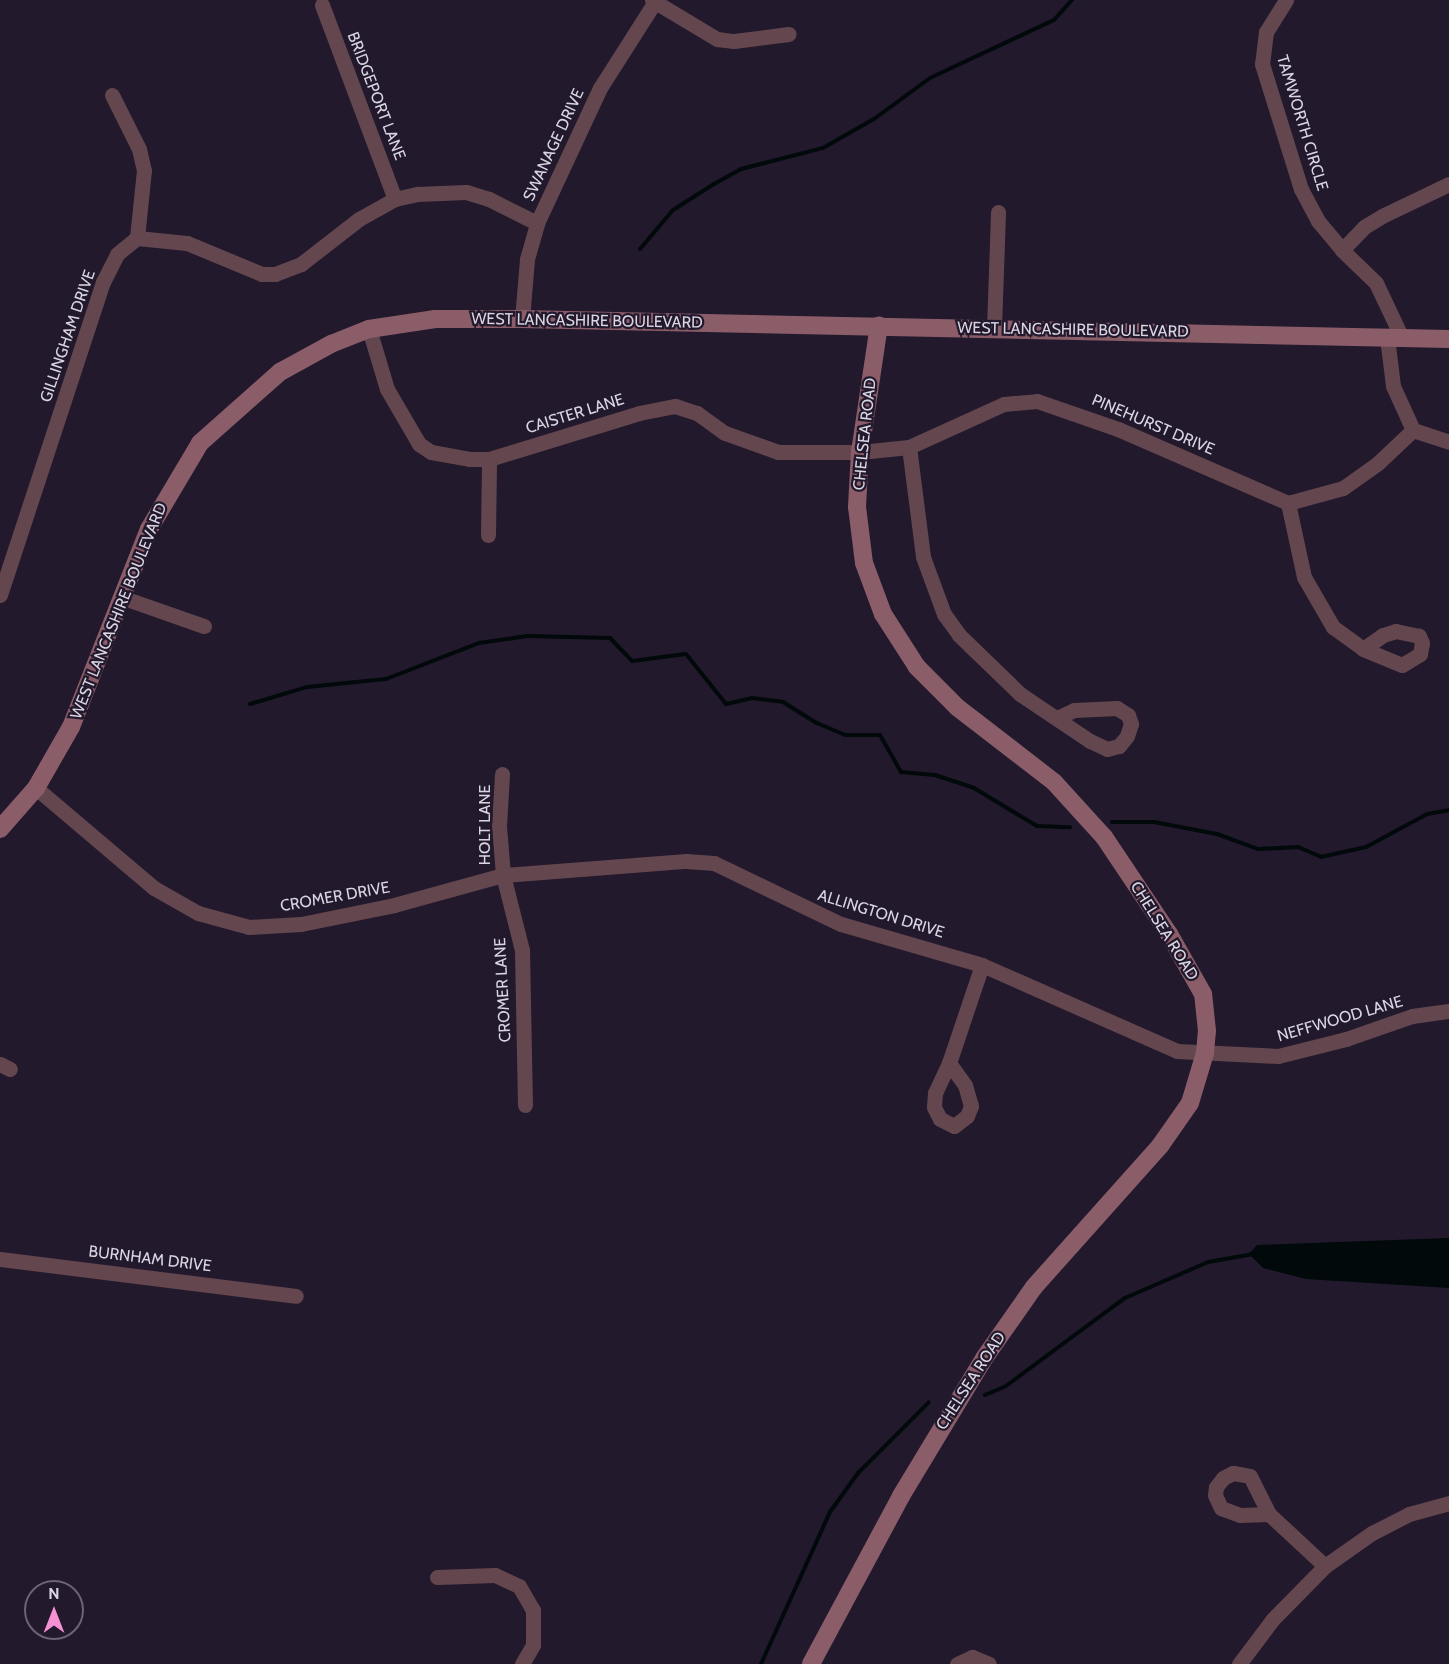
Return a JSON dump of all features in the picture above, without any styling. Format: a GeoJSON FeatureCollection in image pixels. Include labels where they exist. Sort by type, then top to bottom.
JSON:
{"type":"FeatureCollection","features":[{"type":"Feature","properties":{"kind":"main road","name":"WEST LANCASHIRE BOULEVARD"},"geometry":{"type":"LineString","coordinates":[[0,829],[36,788],[71,727],[121,597],[171,488],[212,430],[280,372],[331,344],[369,329],[435,319],[522,319],[1449,339]]}},
{"type":"Feature","properties":{"kind":"main road","name":"CHELSEA ROAD"},"geometry":{"type":"LineString","coordinates":[[811,1664],[901,1496],[985,1357],[1034,1287],[1160,1146],[1190,1103],[1205,1053],[1203,994],[1169,934],[1104,837],[1054,782],[957,708],[916,667],[884,614],[864,563],[857,507],[860,452],[879,326]]}},
{"type":"Feature","properties":{"kind":"street","name":"TAMWORTH CIRCLE"},"geometry":{"type":"LineString","coordinates":[[1286,0],[1266,32],[1262,64],[1301,189],[1318,221],[1342,250],[1376,283],[1395,337],[1393,386],[1413,430]]}},
{"type":"Feature","properties":{"kind":"street"},"geometry":{"type":"LineString","coordinates":[[654,1],[717,39],[734,41],[789,34]]}},
{"type":"Feature","properties":{"kind":"street","name":"SWANAGE DRIVE"},"geometry":{"type":"LineString","coordinates":[[522,319],[527,259],[537,223],[600,88],[654,1]]}},
{"type":"Feature","properties":{"kind":"street","name":"BRIDGEPORT LANE"},"geometry":{"type":"LineString","coordinates":[[322,5],[395,199]]}},
{"type":"Feature","properties":{"kind":"street"},"geometry":{"type":"LineString","coordinates":[[112,95],[139,149],[144,170],[137,238],[187,243],[262,274],[275,274],[301,264],[359,219],[395,199],[440,191],[465,192],[489,199],[537,223]]}},
{"type":"Feature","properties":{"kind":"street"},"geometry":{"type":"LineString","coordinates":[[1342,250],[1364,227],[1449,184]]}},
{"type":"Feature","properties":{"kind":"street"},"geometry":{"type":"LineString","coordinates":[[994,328],[998,212]]}},
{"type":"Feature","properties":{"kind":"street","name":"GILLINGHAM DRIVE"},"geometry":{"type":"LineString","coordinates":[[0,595],[103,282],[117,255],[137,238]]}},
{"type":"Feature","properties":{"kind":"street","name":"CAISTER LANE"},"geometry":{"type":"LineString","coordinates":[[369,329],[387,389],[419,444],[445,456],[489,459],[629,416],[675,406],[697,413],[743,441],[778,452],[860,452]]}},
{"type":"Feature","properties":{"kind":"street","name":"PINEHURST DRIVE"},"geometry":{"type":"LineString","coordinates":[[860,452],[909,447],[1004,404],[1036,401],[1118,429],[1288,502]]}},
{"type":"Feature","properties":{"kind":"street"},"geometry":{"type":"LineString","coordinates":[[1363,649],[1333,627],[1313,598],[1296,555],[1288,502],[1343,488],[1378,464],[1413,430],[1449,442]]}},
{"type":"Feature","properties":{"kind":"street"},"geometry":{"type":"LineString","coordinates":[[909,447],[923,557],[944,614],[976,656],[1020,694],[1057,718]]}},
{"type":"Feature","properties":{"kind":"street"},"geometry":{"type":"LineString","coordinates":[[488,535],[489,459]]}},
{"type":"Feature","properties":{"kind":"street"},"geometry":{"type":"LineString","coordinates":[[121,597],[204,626]]}},
{"type":"Feature","properties":{"kind":"street","name":"HOLT LANE"},"geometry":{"type":"LineString","coordinates":[[502,774],[500,826],[503,875]]}},
{"type":"Feature","properties":{"kind":"street","name":"CROMER DRIVE"},"geometry":{"type":"LineString","coordinates":[[36,788],[154,888],[198,913],[249,927],[302,924],[394,905],[503,875]]}},
{"type":"Feature","properties":{"kind":"street","name":"ALLINGTON DRIVE"},"geometry":{"type":"LineString","coordinates":[[503,875],[644,862],[714,863],[818,916],[982,965],[1067,1000],[1149,1042],[1177,1051],[1205,1053]]}},
{"type":"Feature","properties":{"kind":"street","name":"CROMER LANE"},"geometry":{"type":"LineString","coordinates":[[503,875],[522,950],[525,1105]]}},
{"type":"Feature","properties":{"kind":"street"},"geometry":{"type":"LineString","coordinates":[[950,1063],[982,965]]}},
{"type":"Feature","properties":{"kind":"street","name":"NEFFWOOD LANE"},"geometry":{"type":"LineString","coordinates":[[1205,1053],[1278,1056],[1346,1039],[1412,1016],[1449,1011]]}},
{"type":"Feature","properties":{"kind":"street","name":"BURNHAM DRIVE"},"geometry":{"type":"LineString","coordinates":[[0,1259],[296,1296]]}},
{"type":"Feature","properties":{"kind":"street"},"geometry":{"type":"LineString","coordinates":[[1239,1664],[1273,1619],[1325,1566],[1372,1533],[1409,1514],[1449,1503]]}},
{"type":"Feature","properties":{"kind":"street"},"geometry":{"type":"LineString","coordinates":[[1269,1514],[1325,1566]]}},
{"type":"Feature","properties":{"kind":"street"},"geometry":{"type":"LineString","coordinates":[[437,1577],[495,1575],[519,1586],[533,1610],[533,1645],[522,1664]]}},
{"type":"Feature","properties":{"kind":"street"},"geometry":{"type":"LineString","coordinates":[[957,1664],[972,1657],[989,1664]]}},
{"type":"Feature","properties":{"kind":"shaded area"},"geometry":{"type":"Polygon","coordinates":[[[1449,1238],[1449,1288],[1306,1279],[1263,1268],[1249,1254],[1257,1245],[1449,1238]]]}},
{"type":"Feature","properties":{"kind":"waterway"},"geometry":{"type":"LineString","coordinates":[[640,249],[673,210],[714,184],[741,169],[823,148],[874,119],[930,78],[1054,20],[1072,0]]}},
{"type":"Feature","properties":{"kind":"waterway"},"geometry":{"type":"LineString","coordinates":[[250,704],[307,687],[386,679],[479,643],[528,636],[610,638],[632,661],[686,654],[726,704],[752,698],[783,702],[817,723],[845,735],[880,735],[901,772],[935,775],[974,788],[1037,826],[1070,827]]}},
{"type":"Feature","properties":{"kind":"waterway"},"geometry":{"type":"LineString","coordinates":[[1112,822],[1154,822],[1217,834],[1258,849],[1298,847],[1321,857],[1366,847],[1427,814],[1449,810]]}},
{"type":"Feature","properties":{"kind":"waterway"},"geometry":{"type":"LineString","coordinates":[[985,1395],[1006,1386],[1125,1298],[1208,1262],[1253,1254]]}},
{"type":"Feature","properties":{"kind":"waterway"},"geometry":{"type":"LineString","coordinates":[[761,1664],[830,1512],[858,1473],[929,1402]]}}]}
